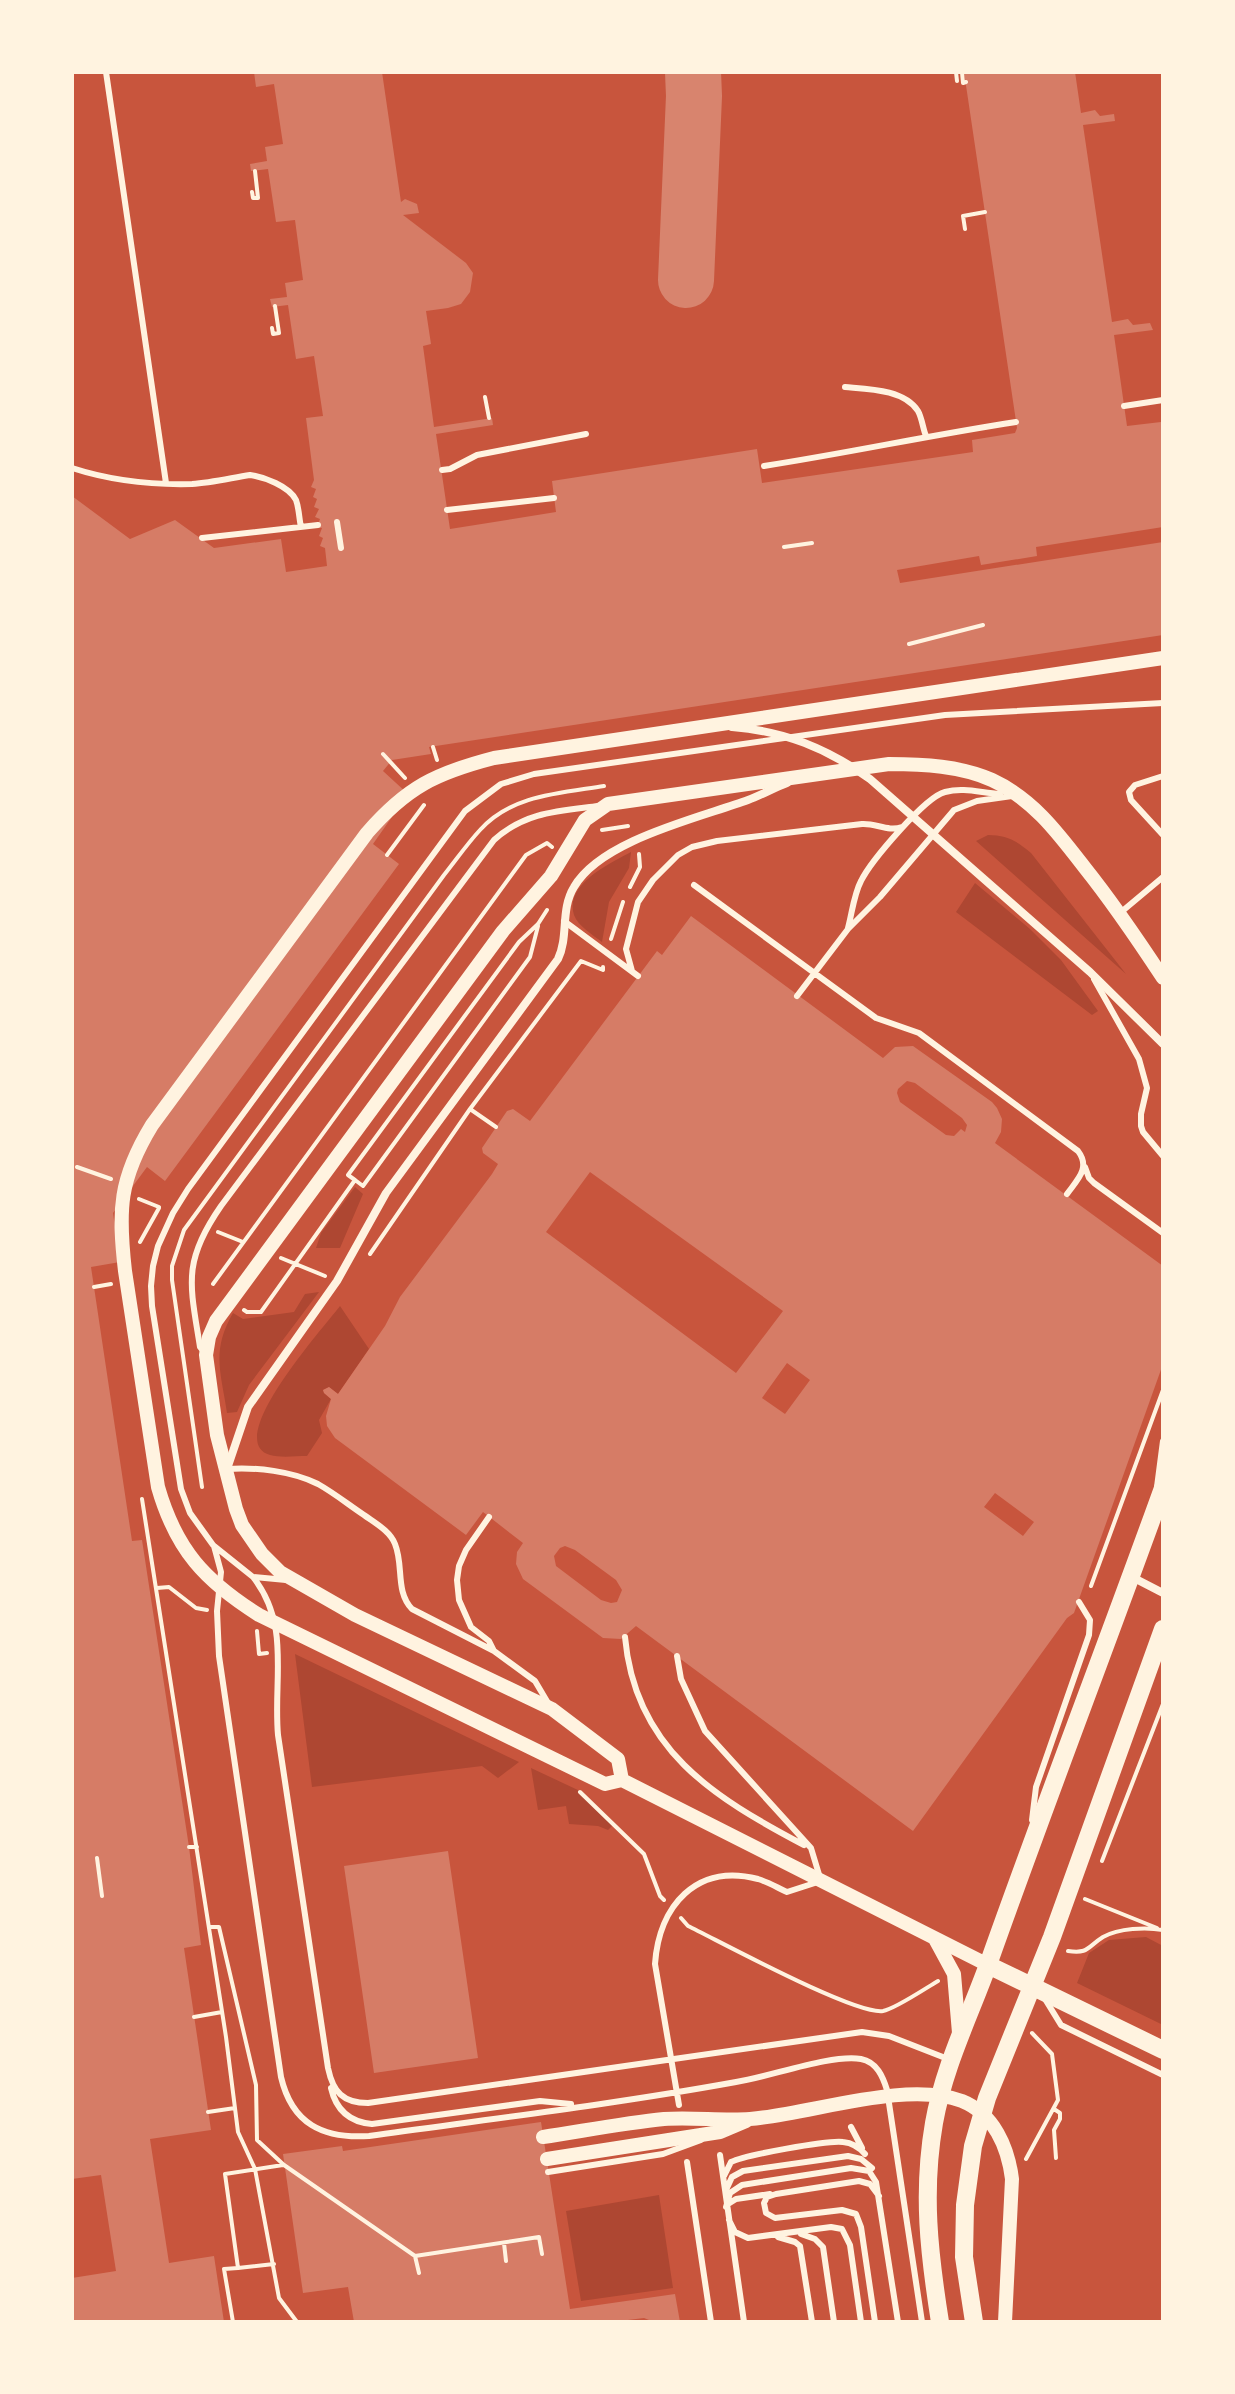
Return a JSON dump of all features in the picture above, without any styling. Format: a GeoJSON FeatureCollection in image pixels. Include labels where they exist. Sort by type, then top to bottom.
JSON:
{"type":"FeatureCollection","features":[{"type":"Feature","properties":{"kind":"main road"},"geometry":{"type":"LineString","coordinates":[[940,2322],[928,2237],[926,2189],[934,2123],[951,2060],[1163,1488]]}},
{"type":"Feature","properties":{"kind":"main road"},"geometry":{"type":"LineString","coordinates":[[974,2322],[964,2257],[965,2205],[973,2146],[987,2098],[1035,1988],[1163,1629]]}},
{"type":"Feature","properties":{"kind":"main road"},"geometry":{"type":"LineString","coordinates":[[988,1965],[1163,2050]]}},
{"type":"Feature","properties":{"kind":"street"},"geometry":{"type":"LineString","coordinates":[[988,1965],[622,1780],[605,1784],[259,1615],[220,1589],[189,1554],[175,1531],[154,1471],[122,1238],[122,1203],[133,1159],[174,1095],[367,833],[393,806],[437,775],[494,758],[1163,658]]}},
{"type":"Feature","properties":{"kind":"street"},"geometry":{"type":"LineString","coordinates":[[711,726],[785,735],[801,740],[830,753],[870,779],[1090,972],[1163,1044]]}},
{"type":"Feature","properties":{"kind":"street"},"geometry":{"type":"LineString","coordinates":[[622,1780],[618,1759],[552,1709],[355,1615],[294,1581],[270,1563],[251,1539],[236,1509],[217,1435],[206,1355],[216,1321],[503,931],[539,891],[585,820],[608,804],[889,764],[918,764],[961,770],[990,779],[1042,813],[1120,913],[1163,978]]}},
{"type":"Feature","properties":{"kind":"street"},"geometry":{"type":"LineString","coordinates":[[227,1469],[248,1407],[337,1281],[386,1193],[560,956],[568,900],[575,884],[589,868],[615,851],[800,777]]}},
{"type":"Feature","properties":{"kind":"street"},"geometry":{"type":"LineString","coordinates":[[1131,1577],[1163,1593]]}},
{"type":"Feature","properties":{"kind":"street"},"geometry":{"type":"LineString","coordinates":[[935,1938],[954,1974],[959,2038]]}},
{"type":"Feature","properties":{"kind":"street"},"geometry":{"type":"LineString","coordinates":[[543,2137],[665,2119],[751,2119],[918,2094],[950,2097],[978,2110],[995,2129],[1009,2160],[1012,2179],[1005,2322]]}},
{"type":"Feature","properties":{"kind":"street"},"geometry":{"type":"LineString","coordinates":[[548,2166],[720,2132],[751,2119]]}},
{"type":"Feature","properties":{"kind":"lane"},"geometry":{"type":"LineString","coordinates":[[106,72],[166,483]]}},
{"type":"Feature","properties":{"kind":"lane"},"geometry":{"type":"LineString","coordinates":[[845,387],[883,391],[904,399],[917,410],[926,436]]}},
{"type":"Feature","properties":{"kind":"lane"},"geometry":{"type":"LineString","coordinates":[[1124,406],[1163,400]]}},
{"type":"Feature","properties":{"kind":"lane"},"geometry":{"type":"LineString","coordinates":[[764,466],[1016,422]]}},
{"type":"Feature","properties":{"kind":"lane"},"geometry":{"type":"LineString","coordinates":[[442,470],[477,455],[586,434]]}},
{"type":"Feature","properties":{"kind":"lane"},"geometry":{"type":"LineString","coordinates":[[72,468],[94,475],[166,483],[194,484],[259,476],[292,494],[297,502],[301,527]]}},
{"type":"Feature","properties":{"kind":"lane"},"geometry":{"type":"LineString","coordinates":[[447,510],[554,498]]}},
{"type":"Feature","properties":{"kind":"lane"},"geometry":{"type":"LineString","coordinates":[[337,522],[341,548]]}},
{"type":"Feature","properties":{"kind":"lane"},"geometry":{"type":"LineString","coordinates":[[202,538],[318,525]]}},
{"type":"Feature","properties":{"kind":"lane"},"geometry":{"type":"LineString","coordinates":[[922,2322],[889,2099],[882,2077],[874,2066],[863,2060],[819,2063],[736,2083],[677,2092],[355,2137],[320,2131],[289,2102],[281,2077],[219,1656],[217,1611],[221,1564],[213,1545],[190,1513],[181,1489],[152,1306],[153,1266],[173,1213],[188,1189],[456,821],[501,784],[534,774],[945,715],[1163,703]]}},
{"type":"Feature","properties":{"kind":"lane"},"geometry":{"type":"LineString","coordinates":[[1163,776],[1135,785],[1129,792],[1131,800],[1163,835]]}},
{"type":"Feature","properties":{"kind":"lane"},"geometry":{"type":"LineString","coordinates":[[848,929],[861,881],[902,827],[930,800],[946,792],[963,789],[1020,796]]}},
{"type":"Feature","properties":{"kind":"lane"},"geometry":{"type":"LineString","coordinates":[[797,996],[848,929],[880,897],[954,810],[977,801],[1020,796]]}},
{"type":"Feature","properties":{"kind":"lane"},"geometry":{"type":"LineString","coordinates":[[206,1355],[200,1347],[191,1285],[197,1247],[206,1227],[494,840],[527,818],[608,804]]}},
{"type":"Feature","properties":{"kind":"lane"},"geometry":{"type":"LineString","coordinates":[[564,921],[635,973],[629,965],[626,949],[638,902],[665,866],[692,847],[717,841],[870,823],[895,829],[902,827]]}},
{"type":"Feature","properties":{"kind":"lane"},"geometry":{"type":"LineString","coordinates":[[1120,913],[1163,877]]}},
{"type":"Feature","properties":{"kind":"lane"},"geometry":{"type":"LineString","coordinates":[[694,885],[876,1018],[919,1033],[1078,1151],[1094,1183],[1163,1233]]}},
{"type":"Feature","properties":{"kind":"lane"},"geometry":{"type":"LineString","coordinates":[[1090,972],[1139,1059],[1147,1088],[1141,1126],[1163,1156]]}},
{"type":"Feature","properties":{"kind":"lane"},"geometry":{"type":"LineString","coordinates":[[1067,1194],[1081,1176],[1085,1163]]}},
{"type":"Feature","properties":{"kind":"lane"},"geometry":{"type":"LineString","coordinates":[[1154,1514],[1163,1441]]}},
{"type":"Feature","properties":{"kind":"lane"},"geometry":{"type":"LineString","coordinates":[[227,1469],[259,1469],[314,1482],[383,1528],[392,1539],[403,1594],[412,1609],[494,1651],[535,1681],[552,1709]]}},
{"type":"Feature","properties":{"kind":"lane"},"geometry":{"type":"LineString","coordinates":[[489,1517],[466,1550],[457,1580],[459,1600],[469,1623],[489,1641],[494,1651]]}},
{"type":"Feature","properties":{"kind":"lane"},"geometry":{"type":"LineString","coordinates":[[213,1545],[253,1577],[270,1605],[279,1652],[278,1735],[332,2094],[340,2110],[355,2121],[381,2123],[540,2101],[583,2106]]}},
{"type":"Feature","properties":{"kind":"lane"},"geometry":{"type":"LineString","coordinates":[[253,1577],[294,1581]]}},
{"type":"Feature","properties":{"kind":"lane"},"geometry":{"type":"LineString","coordinates":[[1028,1855],[1036,1787],[1089,1635],[1090,1620],[1079,1602]]}},
{"type":"Feature","properties":{"kind":"lane"},"geometry":{"type":"LineString","coordinates":[[625,1637],[630,1675],[637,1694],[654,1729],[670,1751],[693,1776],[765,1824],[811,1848]]}},
{"type":"Feature","properties":{"kind":"lane"},"geometry":{"type":"LineString","coordinates":[[677,1656],[681,1679],[705,1731],[811,1848],[821,1881],[787,1892],[759,1879],[720,1877],[695,1885],[680,1896],[668,1915],[658,1942],[655,1964],[679,2105]]}},
{"type":"Feature","properties":{"kind":"lane"},"geometry":{"type":"LineString","coordinates":[[1035,1988],[1061,2025],[1163,2075]]}},
{"type":"Feature","properties":{"kind":"lane"},"geometry":{"type":"LineString","coordinates":[[328,2068],[339,2095],[350,2101],[368,2103],[862,2032],[889,2036],[951,2060]]}},
{"type":"Feature","properties":{"kind":"lane"},"geometry":{"type":"LineString","coordinates":[[851,2127],[875,2177],[898,2322]]}},
{"type":"Feature","properties":{"kind":"lane"},"geometry":{"type":"LineString","coordinates":[[723,2182],[729,2164],[751,2155],[837,2142],[853,2144],[865,2154]]}},
{"type":"Feature","properties":{"kind":"lane"},"geometry":{"type":"LineString","coordinates":[[720,2155],[744,2322]]}},
{"type":"Feature","properties":{"kind":"lane"},"geometry":{"type":"LineString","coordinates":[[725,2196],[732,2177],[743,2171],[848,2156],[861,2159],[872,2168]]}},
{"type":"Feature","properties":{"kind":"lane"},"geometry":{"type":"LineString","coordinates":[[687,2162],[711,2322]]}},
{"type":"Feature","properties":{"kind":"lane"},"geometry":{"type":"LineString","coordinates":[[726,2207],[732,2190],[742,2185],[851,2168],[866,2170],[875,2177]]}},
{"type":"Feature","properties":{"kind":"lane"},"geometry":{"type":"LineString","coordinates":[[726,2207],[736,2199],[862,2181],[873,2187],[879,2196]]}},
{"type":"Feature","properties":{"kind":"lane"},"geometry":{"type":"LineString","coordinates":[[781,2193],[764,2200],[765,2210],[772,2217],[842,2210],[852,2211],[858,2216],[875,2322]]}},
{"type":"Feature","properties":{"kind":"lane"},"geometry":{"type":"LineString","coordinates":[[729,2220],[734,2230],[748,2238],[835,2227],[844,2231],[850,2245],[861,2322]]}},
{"type":"Feature","properties":{"kind":"lane"},"geometry":{"type":"LineString","coordinates":[[794,2233],[810,2236],[823,2247],[834,2322]]}},
{"type":"Feature","properties":{"kind":"lane"},"geometry":{"type":"LineString","coordinates":[[771,2236],[790,2239],[800,2246],[812,2322]]}},
{"type":"Feature","properties":{"kind":"path"},"geometry":{"type":"LineString","coordinates":[[957,81],[959,72]]}},
{"type":"Feature","properties":{"kind":"path"},"geometry":{"type":"LineString","coordinates":[[959,72],[963,83],[966,82]]}},
{"type":"Feature","properties":{"kind":"path"},"geometry":{"type":"LineString","coordinates":[[252,192],[253,198],[258,198],[255,171]]}},
{"type":"Feature","properties":{"kind":"path"},"geometry":{"type":"LineString","coordinates":[[965,229],[963,216],[985,212]]}},
{"type":"Feature","properties":{"kind":"path"},"geometry":{"type":"LineString","coordinates":[[272,328],[273,334],[279,333],[275,306]]}},
{"type":"Feature","properties":{"kind":"path"},"geometry":{"type":"LineString","coordinates":[[485,397],[489,418]]}},
{"type":"Feature","properties":{"kind":"path"},"geometry":{"type":"LineString","coordinates":[[784,547],[812,543]]}},
{"type":"Feature","properties":{"kind":"path"},"geometry":{"type":"LineString","coordinates":[[909,644],[983,625]]}},
{"type":"Feature","properties":{"kind":"path"},"geometry":{"type":"LineString","coordinates":[[383,754],[415,789]]}},
{"type":"Feature","properties":{"kind":"path"},"geometry":{"type":"LineString","coordinates":[[592,831],[634,825]]}},
{"type":"Feature","properties":{"kind":"path"},"geometry":{"type":"LineString","coordinates":[[213,1284],[526,855],[547,843],[563,855]]}},
{"type":"Feature","properties":{"kind":"path"},"geometry":{"type":"LineString","coordinates":[[538,924],[530,957],[363,1186],[348,1175],[550,904]]}},
{"type":"Feature","properties":{"kind":"path"},"geometry":{"type":"LineString","coordinates":[[365,1262],[470,1109],[581,961],[603,970]]}},
{"type":"Feature","properties":{"kind":"path"},"geometry":{"type":"LineString","coordinates":[[470,1109],[496,1127]]}},
{"type":"Feature","properties":{"kind":"path"},"geometry":{"type":"LineString","coordinates":[[77,1167],[125,1184]]}},
{"type":"Feature","properties":{"kind":"path"},"geometry":{"type":"LineString","coordinates":[[295,1263],[355,1180]]}},
{"type":"Feature","properties":{"kind":"path"},"geometry":{"type":"LineString","coordinates":[[137,1199],[159,1207],[140,1241],[137,1254]]}},
{"type":"Feature","properties":{"kind":"path"},"geometry":{"type":"LineString","coordinates":[[173,1213],[337,1281]]}},
{"type":"Feature","properties":{"kind":"path"},"geometry":{"type":"LineString","coordinates":[[94,1287],[121,1283]]}},
{"type":"Feature","properties":{"kind":"path"},"geometry":{"type":"LineString","coordinates":[[1091,1586],[1163,1390]]}},
{"type":"Feature","properties":{"kind":"path"},"geometry":{"type":"LineString","coordinates":[[157,1588],[238,2132],[255,2169],[279,2298],[297,2322]]}},
{"type":"Feature","properties":{"kind":"path"},"geometry":{"type":"LineString","coordinates":[[153,1614],[161,1613]]}},
{"type":"Feature","properties":{"kind":"path"},"geometry":{"type":"LineString","coordinates":[[1101,1862],[1163,1704]]}},
{"type":"Feature","properties":{"kind":"path"},"geometry":{"type":"LineString","coordinates":[[189,1847],[197,1847]]}},
{"type":"Feature","properties":{"kind":"path"},"geometry":{"type":"LineString","coordinates":[[97,1858],[102,1896]]}},
{"type":"Feature","properties":{"kind":"path"},"geometry":{"type":"LineString","coordinates":[[1068,1951],[1083,1952],[1114,1933],[1163,1930],[1085,1899],[1090,1887]]}},
{"type":"Feature","properties":{"kind":"path"},"geometry":{"type":"LineString","coordinates":[[1063,1964],[1072,1938]]}},
{"type":"Feature","properties":{"kind":"path"},"geometry":{"type":"LineString","coordinates":[[194,2017],[222,2012]]}},
{"type":"Feature","properties":{"kind":"path"},"geometry":{"type":"LineString","coordinates":[[208,2112],[235,2108]]}},
{"type":"Feature","properties":{"kind":"path"},"geometry":{"type":"LineString","coordinates":[[1054,2109],[1060,2113],[1054,2130],[1056,2158]]}},
{"type":"Feature","properties":{"kind":"path"},"geometry":{"type":"LineString","coordinates":[[238,2268],[225,2174],[284,2165]]}},
{"type":"Feature","properties":{"kind":"path"},"geometry":{"type":"LineString","coordinates":[[503,2243],[506,2261]]}},
{"type":"Feature","properties":{"kind":"path"},"geometry":{"type":"LineString","coordinates":[[415,2256],[419,2273]]}},
{"type":"Feature","properties":{"kind":"path"},"geometry":{"type":"LineString","coordinates":[[233,2322],[224,2269],[274,2264]]}},
{"type":"Feature","properties":{"kind":"shaded area"},"geometry":{"type":"Polygon","coordinates":[[[988,835],[1011,840],[1031,853],[1126,974],[976,841],[988,835]]]}},
{"type":"Feature","properties":{"kind":"shaded area"},"geometry":{"type":"Polygon","coordinates":[[[631,852],[629,868],[609,902],[602,942],[576,919],[573,904],[576,894],[591,876],[631,852]]]}},
{"type":"Feature","properties":{"kind":"shaded area"},"geometry":{"type":"Polygon","coordinates":[[[975,883],[1030,929],[1061,960],[1098,1011],[1092,1015],[956,912],[975,883]]]}},
{"type":"Feature","properties":{"kind":"shaded area"},"geometry":{"type":"Polygon","coordinates":[[[355,1187],[363,1194],[340,1248],[316,1248],[321,1233],[355,1187]]]}},
{"type":"Feature","properties":{"kind":"shaded area"},"geometry":{"type":"Polygon","coordinates":[[[319,1292],[249,1385],[237,1412],[227,1413],[220,1373],[220,1351],[233,1313],[243,1319],[294,1312],[305,1294],[319,1292]]]}},
{"type":"Feature","properties":{"kind":"shaded area"},"geometry":{"type":"Polygon","coordinates":[[[340,1306],[369,1349],[338,1394],[329,1387],[323,1390],[331,1399],[319,1420],[322,1433],[307,1456],[270,1455],[258,1445],[258,1428],[267,1407],[281,1382],[340,1306]]]}},
{"type":"Feature","properties":{"kind":"shaded area"},"geometry":{"type":"Polygon","coordinates":[[[295,1654],[519,1762],[498,1778],[482,1766],[312,1787],[295,1654]]]}},
{"type":"Feature","properties":{"kind":"shaded area"},"geometry":{"type":"Polygon","coordinates":[[[531,1768],[580,1791],[614,1824],[608,1830],[598,1826],[569,1824],[566,1806],[538,1810],[531,1768]]]}},
{"type":"Feature","properties":{"kind":"shaded area"},"geometry":{"type":"Polygon","coordinates":[[[1146,1937],[1163,1946],[1163,2025],[1077,1983],[1089,1953],[1109,1940],[1146,1937]]]}},
{"type":"Feature","properties":{"kind":"shaded area"},"geometry":{"type":"Polygon","coordinates":[[[659,2195],[673,2288],[581,2301],[566,2211],[659,2195]]]}},
{"type":"Feature","properties":{"kind":"building"},"geometry":{"type":"Polygon","coordinates":[[[254,72],[382,72],[401,202],[405,199],[417,204],[419,213],[403,215],[466,263],[473,273],[470,292],[461,304],[426,311],[431,344],[423,346],[434,427],[492,418],[493,425],[436,434],[450,529],[556,512],[552,481],[757,449],[762,483],[973,452],[972,440],[1015,433],[1017,428],[964,72],[1075,72],[1081,113],[1095,110],[1100,116],[1114,114],[1115,121],[1083,125],[1112,322],[1128,319],[1133,325],[1150,323],[1153,330],[1114,335],[1127,426],[1161,422],[1163,527],[1036,547],[1037,556],[981,565],[979,556],[897,570],[900,583],[1163,542],[1163,635],[429,747],[431,754],[392,760],[383,771],[408,794],[373,844],[399,864],[165,1181],[147,1167],[113,1213],[120,1262],[91,1267],[132,1541],[142,1540],[201,1945],[184,1948],[211,2130],[150,2139],[169,2263],[214,2256],[224,2322],[72,2322],[72,2278],[116,2271],[101,2175],[72,2179],[72,496],[130,539],[175,520],[214,548],[281,539],[286,572],[327,566],[325,548],[320,546],[322,528],[317,527],[320,519],[315,517],[319,509],[314,507],[316,489],[311,487],[314,480],[306,418],[323,416],[314,356],[296,359],[288,305],[272,307],[270,299],[287,297],[285,283],[303,280],[295,220],[276,222],[268,169],[251,171],[250,164],[267,161],[265,147],[283,144],[274,84],[256,87],[254,72]]]}},
{"type":"Feature","properties":{"kind":"building"},"geometry":{"type":"Polygon","coordinates":[[[691,916],[883,1058],[895,1047],[913,1046],[992,1102],[1002,1119],[1001,1132],[995,1143],[1163,1266],[1163,1364],[1074,1613],[1067,1618],[913,1831],[636,1626],[621,1639],[603,1638],[523,1579],[516,1564],[517,1552],[523,1543],[483,1512],[466,1535],[335,1438],[327,1426],[326,1416],[331,1399],[323,1390],[329,1387],[338,1394],[385,1326],[400,1297],[492,1174],[498,1164],[483,1153],[482,1148],[507,1111],[513,1109],[530,1121],[657,951],[662,955],[691,916]],[[907,1081],[898,1089],[900,1102],[946,1135],[954,1136],[961,1129],[965,1132],[967,1125],[962,1118],[915,1083],[907,1081]],[[590,1172],[546,1232],[736,1373],[783,1311],[590,1172]],[[787,1363],[762,1398],[785,1414],[810,1380],[787,1363]],[[995,1493],[984,1507],[1023,1536],[1034,1522],[995,1493]],[[565,1546],[554,1556],[556,1566],[601,1600],[617,1602],[622,1590],[616,1580],[575,1550],[565,1546]]]}},
{"type":"Feature","properties":{"kind":"building"},"geometry":{"type":"Polygon","coordinates":[[[448,1851],[478,2058],[374,2073],[344,1866],[448,1851]]]}},
{"type":"Feature","properties":{"kind":"building"},"geometry":{"type":"Polygon","coordinates":[[[541,2122],[570,2309],[675,2294],[680,2322],[654,2322],[644,2318],[612,2322],[354,2322],[348,2287],[303,2293],[283,2154],[342,2146],[343,2151],[541,2122]]]}},
{"type":"Feature","properties":{"kind":"taxiway"},"geometry":{"type":"LineString","coordinates":[[686,280],[693,72]]}}]}
